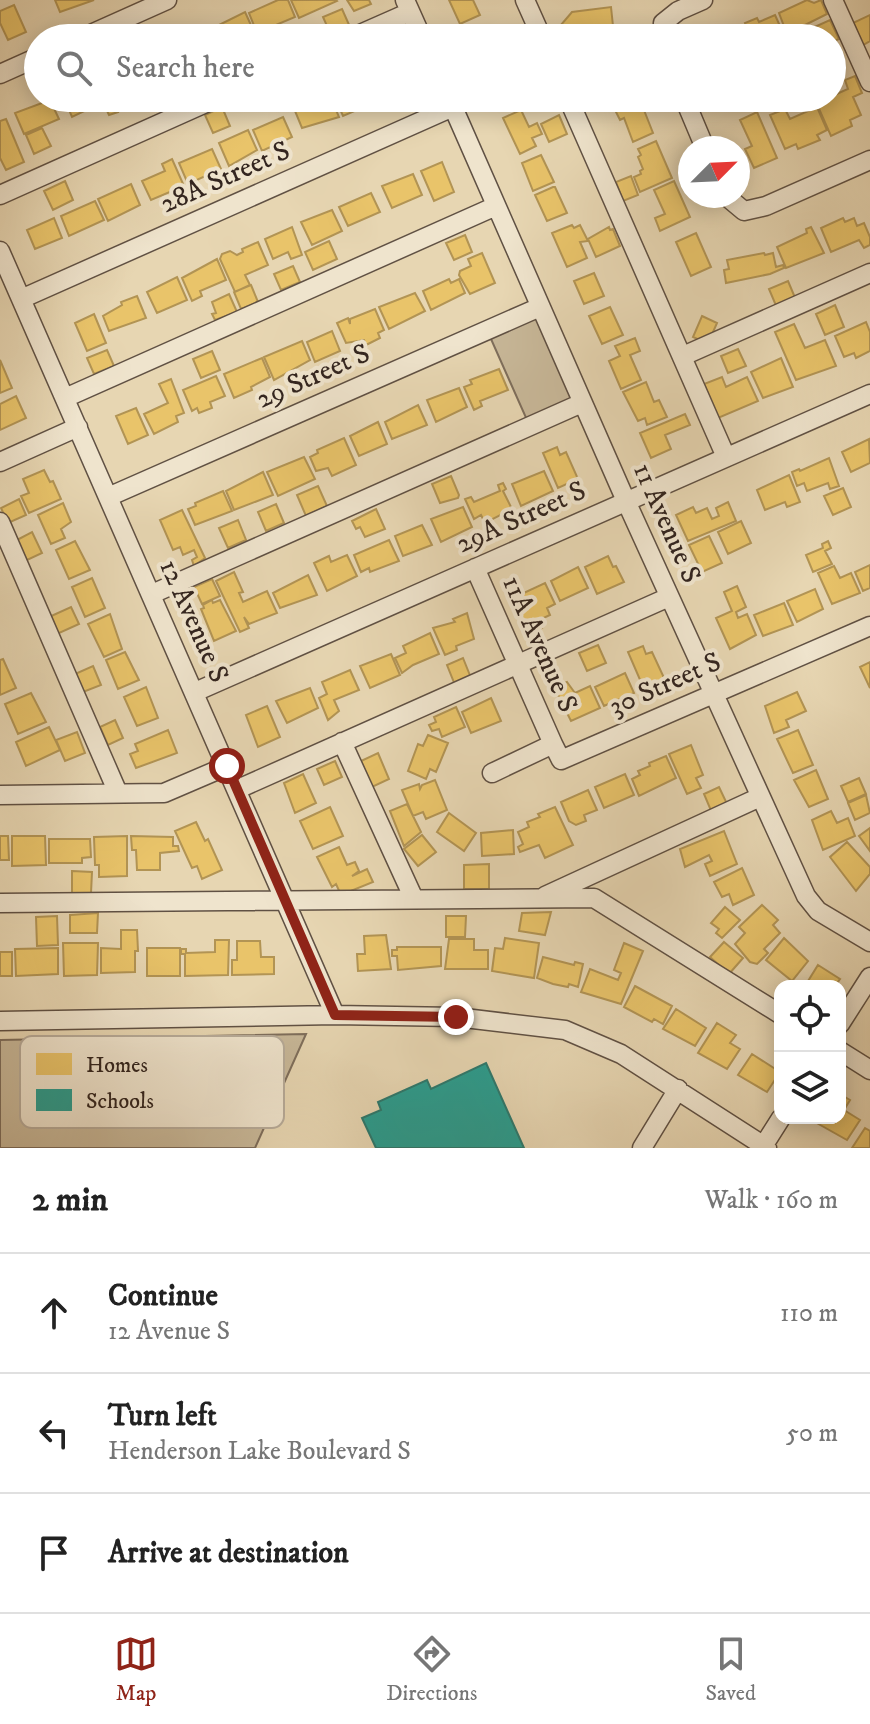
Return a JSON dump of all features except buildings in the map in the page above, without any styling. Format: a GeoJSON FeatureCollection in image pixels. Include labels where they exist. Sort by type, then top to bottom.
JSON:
{"type":"FeatureCollection","features":[{"type":"Feature","properties":{"kind":"street"},"geometry":{"type":"LineString","coordinates":[[525,0],[536,24]]}},
{"type":"Feature","properties":{"kind":"street"},"geometry":{"type":"LineString","coordinates":[[663,24],[678,11],[703,0]]}},
{"type":"Feature","properties":{"kind":"street"},"geometry":{"type":"LineString","coordinates":[[833,0],[844,24]]}},
{"type":"Feature","properties":{"kind":"street"},"geometry":{"type":"LineString","coordinates":[[112,24],[160,1]]}},
{"type":"Feature","properties":{"kind":"street"},"geometry":{"type":"LineString","coordinates":[[376,24],[408,6]]}},
{"type":"Feature","properties":{"kind":"street"},"geometry":{"type":"LineString","coordinates":[[846,29],[870,82]]}},
{"type":"Feature","properties":{"kind":"street"},"geometry":{"type":"LineString","coordinates":[[0,74],[24,63]]}},
{"type":"Feature","properties":{"kind":"street"},"geometry":{"type":"LineString","coordinates":[[0,195],[186,112]]}},
{"type":"Feature","properties":{"kind":"street","name":"28A Street S"},"geometry":{"type":"LineString","coordinates":[[21,299],[429,112]]}},
{"type":"Feature","properties":{"kind":"street","name":"11 Avenue S"},"geometry":{"type":"LineString","coordinates":[[455,112],[582,403],[806,896],[818,911],[870,942]]}},
{"type":"Feature","properties":{"kind":"street"},"geometry":{"type":"LineString","coordinates":[[574,112],[726,457]]}},
{"type":"Feature","properties":{"kind":"street"},"geometry":{"type":"LineString","coordinates":[[690,112],[700,136]]}},
{"type":"Feature","properties":{"kind":"street"},"geometry":{"type":"LineString","coordinates":[[740,208],[744,211],[766,206],[870,160]]}},
{"type":"Feature","properties":{"kind":"street"},"geometry":{"type":"LineString","coordinates":[[65,398],[496,206]]}},
{"type":"Feature","properties":{"kind":"street","name":"12 Avenue S"},"geometry":{"type":"LineString","coordinates":[[0,251],[335,1015]]}},
{"type":"Feature","properties":{"kind":"street"},"geometry":{"type":"LineString","coordinates":[[683,356],[870,273]]}},
{"type":"Feature","properties":{"kind":"street","name":"29 Street S"},"geometry":{"type":"LineString","coordinates":[[108,497],[540,307]]}},
{"type":"Feature","properties":{"kind":"street","name":"29A Street S"},"geometry":{"type":"LineString","coordinates":[[195,692],[870,394]]}},
{"type":"Feature","properties":{"kind":"street"},"geometry":{"type":"LineString","coordinates":[[152,594],[582,403]]}},
{"type":"Feature","properties":{"kind":"street"},"geometry":{"type":"LineString","coordinates":[[0,462],[78,427]]}},
{"type":"Feature","properties":{"kind":"street"},"geometry":{"type":"LineString","coordinates":[[0,522],[118,793]]}},
{"type":"Feature","properties":{"kind":"street","name":"11A Avenue S"},"geometry":{"type":"LineString","coordinates":[[475,568],[553,744]]}},
{"type":"Feature","properties":{"kind":"street"},"geometry":{"type":"LineString","coordinates":[[238,789],[669,597]]}},
{"type":"Feature","properties":{"kind":"street","name":"30 Street S"},"geometry":{"type":"LineString","coordinates":[[553,744],[561,760],[870,626]]}},
{"type":"Feature","properties":{"kind":"street"},"geometry":{"type":"LineString","coordinates":[[342,742],[414,899]]}},
{"type":"Feature","properties":{"kind":"street"},"geometry":{"type":"LineString","coordinates":[[492,773],[553,744]]}},
{"type":"Feature","properties":{"kind":"street"},"geometry":{"type":"LineString","coordinates":[[0,795],[164,793],[227,766]]}},
{"type":"Feature","properties":{"kind":"street"},"geometry":{"type":"LineString","coordinates":[[540,899],[760,797]]}},
{"type":"Feature","properties":{"kind":"street"},"geometry":{"type":"LineString","coordinates":[[596,873],[613,910]]}},
{"type":"Feature","properties":{"kind":"street"},"geometry":{"type":"LineString","coordinates":[[0,903],[594,898],[774,1010]]}},
{"type":"Feature","properties":{"kind":"street"},"geometry":{"type":"LineString","coordinates":[[846,1015],[870,977]]}},
{"type":"Feature","properties":{"kind":"street"},"geometry":{"type":"LineString","coordinates":[[0,1021],[335,1015],[456,1017],[565,1030],[621,1054],[764,1147],[777,1124]]}},
{"type":"Feature","properties":{"kind":"street"},"geometry":{"type":"LineString","coordinates":[[842,1052],[870,1070]]}},
{"type":"Feature","properties":{"kind":"street"},"geometry":{"type":"LineString","coordinates":[[642,1148],[678,1089]]}},
{"type":"Feature","properties":{"kind":"shaded area"},"geometry":{"type":"Polygon","coordinates":[[[540,307],[580,396],[527,420],[487,330],[540,307]]]}},
{"type":"Feature","properties":{"kind":"shaded area"},"geometry":{"type":"Polygon","coordinates":[[[306,1034],[284,1083],[284,1036],[204,1036],[306,1034]]]}},
{"type":"Feature","properties":{"kind":"shaded area"},"geometry":{"type":"Polygon","coordinates":[[[0,1040],[20,1040],[20,1128],[264,1128],[255,1148],[0,1148],[0,1040]]]}},
{"type":"Feature","properties":{"kind":"route"},"geometry":{"type":"LineString","coordinates":[[227,766],[335,1015],[456,1017]]}}]}
